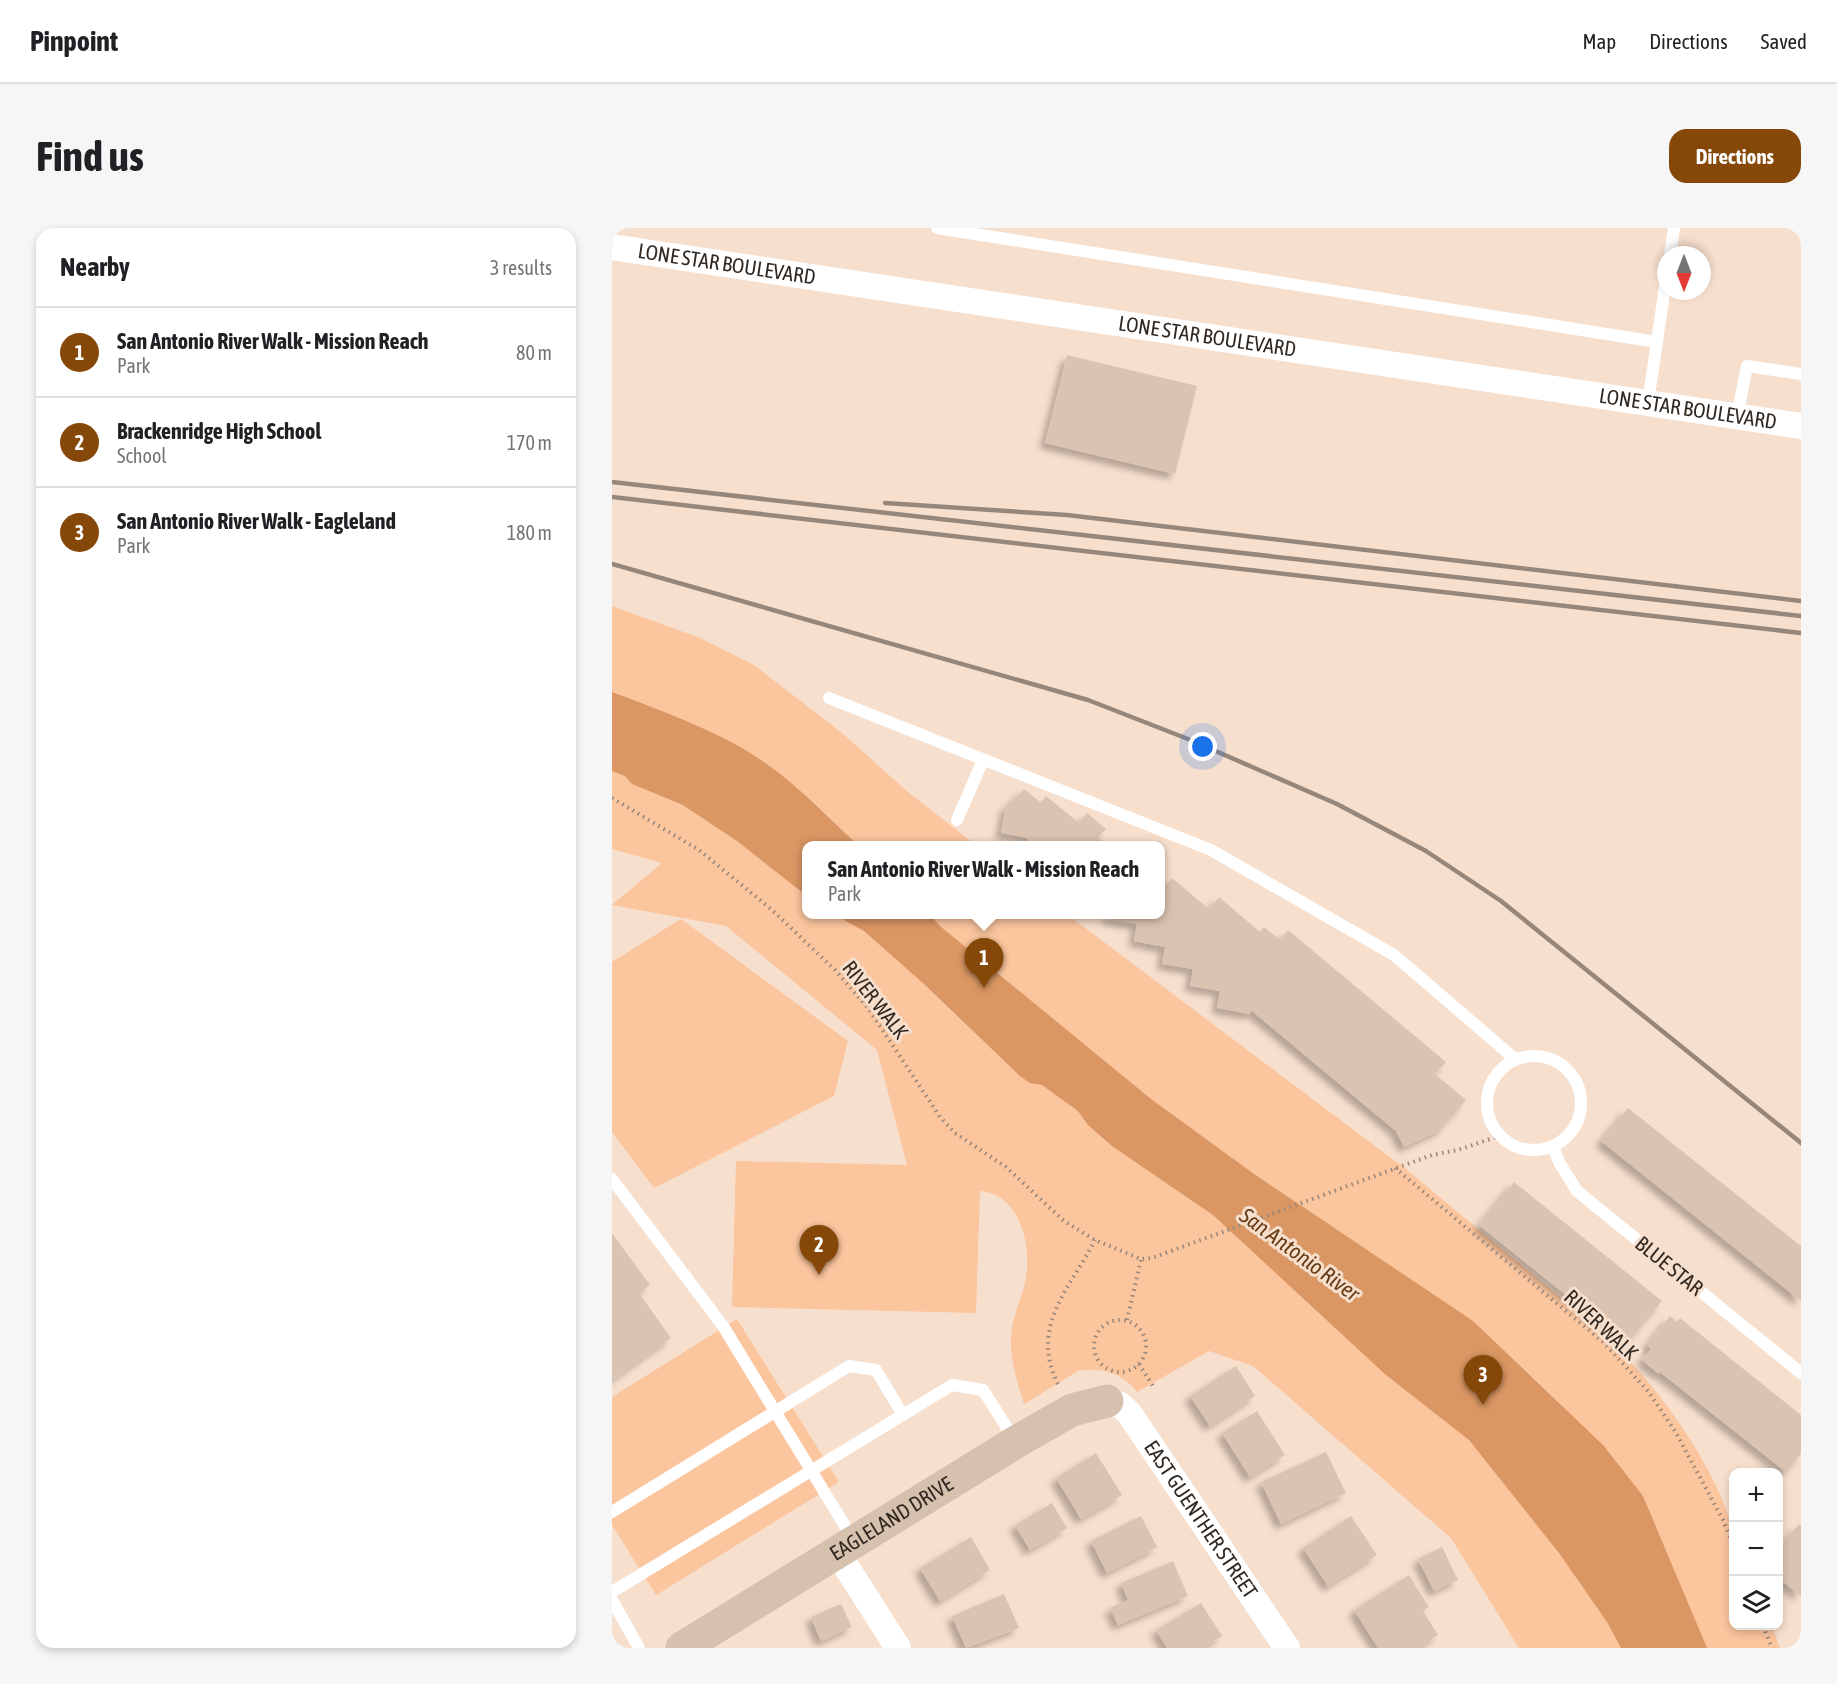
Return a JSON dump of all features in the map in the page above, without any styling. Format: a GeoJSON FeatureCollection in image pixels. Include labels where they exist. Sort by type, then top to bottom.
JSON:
{"type":"FeatureCollection","features":[{"type":"Feature","properties":{"kind":"street","name":"LONE STAR BOULEVARD"},"geometry":{"type":"LineString","coordinates":[[612,247],[1801,426]]}},
{"type":"Feature","properties":{"kind":"street","name":"EAGLELAND DRIVE"},"geometry":{"type":"LineString","coordinates":[[682,1648],[1016,1442],[1072,1410],[1107,1401]]}},
{"type":"Feature","properties":{"kind":"street","name":"EAST GUENTHER STREET"},"geometry":{"type":"LineString","coordinates":[[1107,1401],[1120,1405],[1129,1413],[1287,1648]]}},
{"type":"Feature","properties":{"kind":"street"},"geometry":{"type":"LineString","coordinates":[[845,1546],[898,1648]]}},
{"type":"Feature","properties":{"kind":"lane"},"geometry":{"type":"LineString","coordinates":[[937,228],[1657,342]]}},
{"type":"Feature","properties":{"kind":"lane"},"geometry":{"type":"LineString","coordinates":[[1671,246],[1674,228]]}},
{"type":"Feature","properties":{"kind":"lane"},"geometry":{"type":"LineString","coordinates":[[1648,403],[1663,300]]}},
{"type":"Feature","properties":{"kind":"lane"},"geometry":{"type":"LineString","coordinates":[[1737,417],[1747,366],[1801,374]]}},
{"type":"Feature","properties":{"kind":"lane"},"geometry":{"type":"LineString","coordinates":[[829,698],[1211,850],[1394,955],[1515,1059]]}},
{"type":"Feature","properties":{"kind":"lane"},"geometry":{"type":"LineString","coordinates":[[957,820],[984,760]]}},
{"type":"Feature","properties":{"kind":"lane"},"geometry":{"type":"LineString","coordinates":[[1540,1056],[1551,1059],[1571,1074],[1577,1084],[1581,1108],[1578,1120],[1568,1136],[1553,1146],[1530,1150],[1508,1143],[1499,1136],[1488,1116],[1487,1093],[1497,1073],[1515,1059],[1540,1056]]}},
{"type":"Feature","properties":{"kind":"lane","name":"BLUE STAR"},"geometry":{"type":"LineString","coordinates":[[1553,1146],[1559,1162],[1577,1191],[1801,1373]]}},
{"type":"Feature","properties":{"kind":"lane"},"geometry":{"type":"LineString","coordinates":[[612,1179],[723,1326],[811,1471],[845,1546]]}},
{"type":"Feature","properties":{"kind":"lane"},"geometry":{"type":"LineString","coordinates":[[612,1512],[849,1366],[876,1370],[903,1415]]}},
{"type":"Feature","properties":{"kind":"lane"},"geometry":{"type":"LineString","coordinates":[[612,1592],[952,1385],[984,1390],[1016,1442]]}},
{"type":"Feature","properties":{"kind":"lane"},"geometry":{"type":"LineString","coordinates":[[612,1600],[639,1648]]}},
{"type":"Feature","properties":{"kind":"path","name":"RIVER WALK"},"geometry":{"type":"LineString","coordinates":[[612,798],[699,850],[771,909],[835,970],[868,1008],[940,1117],[955,1134],[1006,1167],[1064,1221],[1095,1240],[1141,1259],[1152,1258],[1395,1168],[1499,1136]]}},
{"type":"Feature","properties":{"kind":"path","name":"RIVER WALK"},"geometry":{"type":"LineString","coordinates":[[1395,1168],[1603,1342],[1648,1391],[1675,1431],[1724,1520],[1729,1534]]}},
{"type":"Feature","properties":{"kind":"path"},"geometry":{"type":"LineString","coordinates":[[1056,1381],[1049,1361],[1048,1325],[1095,1240]]}},
{"type":"Feature","properties":{"kind":"path"},"geometry":{"type":"LineString","coordinates":[[1127,1320],[1141,1259]]}},
{"type":"Feature","properties":{"kind":"path"},"geometry":{"type":"LineString","coordinates":[[1114,1320],[1127,1320],[1139,1327],[1146,1339],[1146,1353],[1139,1364],[1127,1371],[1114,1371],[1102,1364],[1095,1353],[1095,1339],[1102,1327],[1114,1320]]}},
{"type":"Feature","properties":{"kind":"path"},"geometry":{"type":"LineString","coordinates":[[1139,1364],[1153,1386]]}},
{"type":"Feature","properties":{"kind":"path"},"geometry":{"type":"LineString","coordinates":[[1765,1630],[1772,1648]]}},
{"type":"Feature","properties":{"kind":"shaded area"},"geometry":{"type":"Polygon","coordinates":[[[612,606],[700,638],[754,665],[842,733],[909,793],[971,841],[802,841],[802,919],[1073,919],[1407,1170],[1601,1331],[1641,1373],[1679,1422],[1711,1475],[1723,1502],[1729,1518],[1729,1630],[1773,1630],[1780,1648],[1519,1648],[1451,1538],[1253,1366],[1209,1351],[1137,1392],[1118,1376],[1103,1371],[1087,1370],[1078,1371],[1024,1404],[1013,1362],[1011,1336],[1025,1283],[1027,1254],[1025,1239],[1014,1212],[994,1194],[980,1191],[976,1313],[732,1307],[736,1161],[907,1165],[877,1050],[726,926],[612,905],[662,863],[612,849],[612,606]]]}},
{"type":"Feature","properties":{"kind":"shaded area"},"geometry":{"type":"Polygon","coordinates":[[[681,919],[848,1041],[834,1096],[654,1188],[612,1132],[612,962],[681,919]]]}},
{"type":"Feature","properties":{"kind":"shaded area"},"geometry":{"type":"Polygon","coordinates":[[[737,1319],[839,1482],[656,1595],[612,1525],[612,1397],[737,1319]]]}},
{"type":"Feature","properties":{"kind":"water"},"geometry":{"type":"Polygon","coordinates":[[[612,692],[667,713],[742,748],[772,767],[854,841],[802,841],[802,892],[737,841],[683,805],[632,784],[625,776],[612,771],[612,692]]]}},
{"type":"Feature","properties":{"kind":"water","name":"San Antonio River"},"geometry":{"type":"Polygon","coordinates":[[[842,919],[934,919],[1151,1099],[1254,1174],[1473,1321],[1603,1445],[1643,1496],[1707,1648],[1621,1648],[1607,1622],[1559,1553],[1469,1440],[1386,1375],[1213,1215],[1112,1146],[1088,1125],[1078,1111],[1042,1085],[1030,1083],[1020,1076],[924,984],[864,931],[842,919]]]}},
{"type":"Feature","properties":{"kind":"building"},"geometry":{"type":"Polygon","coordinates":[[[1067,355],[1197,386],[1175,474],[1045,443],[1067,355]]]}},
{"type":"Feature","properties":{"kind":"building"},"geometry":{"type":"Polygon","coordinates":[[[1024,789],[1041,803],[1046,796],[1079,823],[1087,813],[1106,829],[1098,837],[1102,841],[1027,841],[1028,838],[1001,833],[1006,805],[1009,805],[1024,789]]]}},
{"type":"Feature","properties":{"kind":"building"},"geometry":{"type":"Polygon","coordinates":[[[1172,878],[1209,909],[1219,897],[1260,932],[1264,927],[1280,940],[1288,930],[1446,1062],[1435,1074],[1466,1100],[1440,1130],[1404,1147],[1396,1131],[1251,1010],[1250,1014],[1217,1008],[1220,991],[1190,986],[1193,969],[1162,964],[1165,947],[1134,941],[1137,924],[1107,919],[1165,919],[1165,887],[1172,878]]]}},
{"type":"Feature","properties":{"kind":"building"},"geometry":{"type":"Polygon","coordinates":[[[1628,1108],[1801,1246],[1801,1301],[1601,1141],[1628,1108]]]}},
{"type":"Feature","properties":{"kind":"building"},"geometry":{"type":"Polygon","coordinates":[[[1514,1182],[1662,1301],[1627,1344],[1479,1225],[1514,1182]]]}},
{"type":"Feature","properties":{"kind":"building"},"geometry":{"type":"Polygon","coordinates":[[[612,1233],[650,1285],[639,1293],[671,1338],[612,1380],[612,1233]]]}},
{"type":"Feature","properties":{"kind":"building"},"geometry":{"type":"Polygon","coordinates":[[[1670,1316],[1677,1322],[1680,1318],[1801,1415],[1801,1454],[1786,1472],[1642,1360],[1651,1349],[1647,1345],[1670,1316]]]}},
{"type":"Feature","properties":{"kind":"building"},"geometry":{"type":"Polygon","coordinates":[[[1236,1366],[1255,1396],[1210,1426],[1190,1396],[1236,1366]]]}},
{"type":"Feature","properties":{"kind":"building"},"geometry":{"type":"Polygon","coordinates":[[[1257,1411],[1285,1455],[1250,1477],[1222,1433],[1257,1411]]]}},
{"type":"Feature","properties":{"kind":"building"},"geometry":{"type":"Polygon","coordinates":[[[1326,1452],[1346,1493],[1281,1524],[1261,1482],[1326,1452]]]}},
{"type":"Feature","properties":{"kind":"building"},"geometry":{"type":"Polygon","coordinates":[[[1096,1453],[1122,1495],[1081,1519],[1056,1478],[1096,1453]]]}},
{"type":"Feature","properties":{"kind":"building"},"geometry":{"type":"Polygon","coordinates":[[[1052,1503],[1067,1528],[1030,1550],[1015,1525],[1052,1503]]]}},
{"type":"Feature","properties":{"kind":"building"},"geometry":{"type":"Polygon","coordinates":[[[1141,1516],[1157,1547],[1107,1573],[1091,1541],[1141,1516]]]}},
{"type":"Feature","properties":{"kind":"building"},"geometry":{"type":"Polygon","coordinates":[[[1351,1516],[1377,1555],[1328,1586],[1303,1548],[1351,1516]]]}},
{"type":"Feature","properties":{"kind":"building"},"geometry":{"type":"Polygon","coordinates":[[[1799,1524],[1801,1526],[1801,1596],[1783,1582],[1783,1543],[1799,1524]]]}},
{"type":"Feature","properties":{"kind":"building"},"geometry":{"type":"Polygon","coordinates":[[[971,1537],[990,1570],[940,1601],[920,1568],[971,1537]]]}},
{"type":"Feature","properties":{"kind":"building"},"geometry":{"type":"Polygon","coordinates":[[[1442,1547],[1458,1580],[1434,1591],[1418,1559],[1442,1547]]]}},
{"type":"Feature","properties":{"kind":"building"},"geometry":{"type":"Polygon","coordinates":[[[1173,1561],[1188,1596],[1118,1625],[1110,1608],[1128,1600],[1121,1583],[1173,1561]]]}},
{"type":"Feature","properties":{"kind":"building"},"geometry":{"type":"Polygon","coordinates":[[[1409,1575],[1429,1607],[1423,1611],[1438,1635],[1418,1648],[1378,1648],[1354,1610],[1409,1575]]]}},
{"type":"Feature","properties":{"kind":"building"},"geometry":{"type":"Polygon","coordinates":[[[1004,1594],[1019,1628],[966,1648],[952,1616],[1004,1594]]]}},
{"type":"Feature","properties":{"kind":"building"},"geometry":{"type":"Polygon","coordinates":[[[1201,1603],[1222,1636],[1202,1648],[1167,1648],[1156,1630],[1201,1603]]]}},
{"type":"Feature","properties":{"kind":"building"},"geometry":{"type":"Polygon","coordinates":[[[841,1604],[852,1627],[821,1641],[811,1617],[841,1604]]]}},
{"type":"Feature","properties":{"kind":"railway"},"geometry":{"type":"LineString","coordinates":[[612,482],[1801,616]]}},
{"type":"Feature","properties":{"kind":"railway"},"geometry":{"type":"LineString","coordinates":[[612,497],[1801,633]]}},
{"type":"Feature","properties":{"kind":"railway"},"geometry":{"type":"LineString","coordinates":[[885,503],[1067,515],[1801,601]]}},
{"type":"Feature","properties":{"kind":"railway"},"geometry":{"type":"LineString","coordinates":[[612,564],[1088,700],[1188,739],[1337,804],[1426,851],[1501,901],[1801,1143]]}},
{"type":"Feature","properties":{"kind":"place","name":"San Antonio River Walk - Mission Reach"},"geometry":{"type":"Point","coordinates":[984,988]}},
{"type":"Feature","properties":{"kind":"place","name":"Brackenridge High School"},"geometry":{"type":"Point","coordinates":[819,1275]}},
{"type":"Feature","properties":{"kind":"place","name":"San Antonio River Walk - Eagleland"},"geometry":{"type":"Point","coordinates":[1483,1405]}}]}
